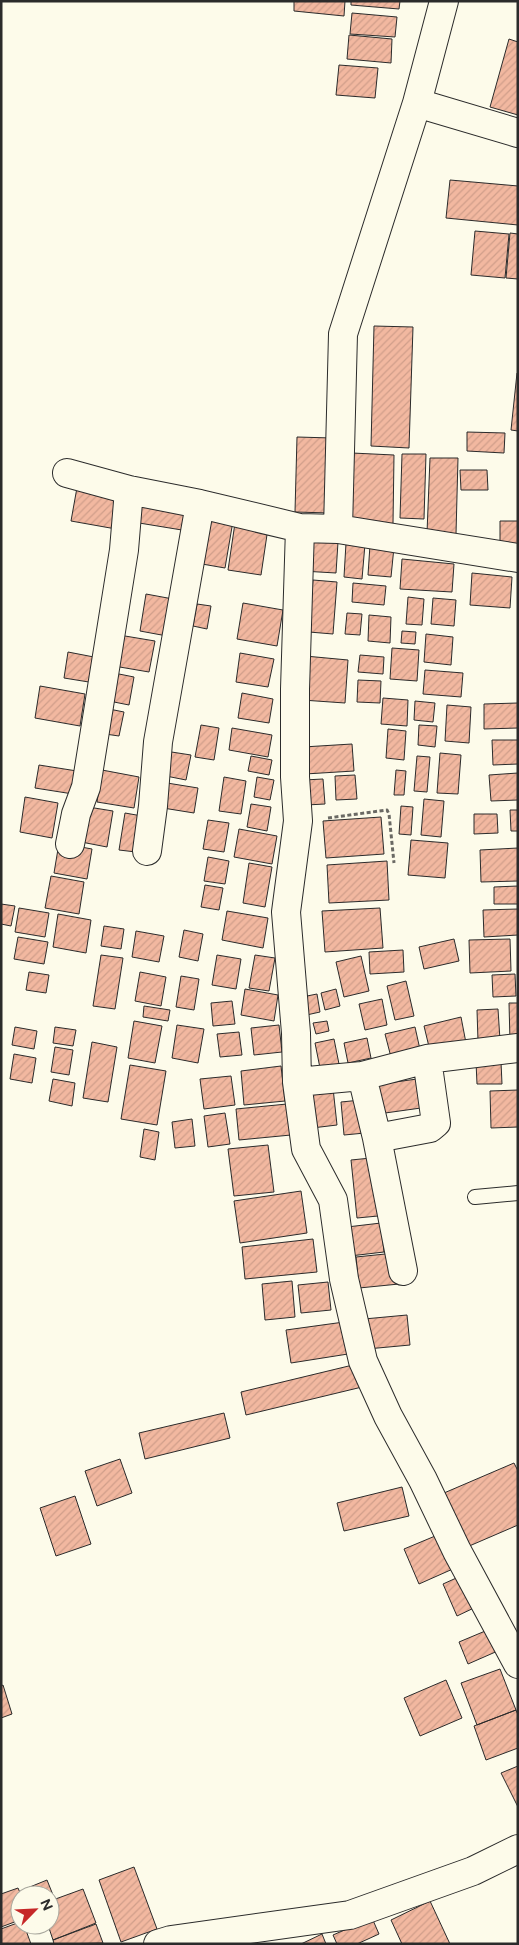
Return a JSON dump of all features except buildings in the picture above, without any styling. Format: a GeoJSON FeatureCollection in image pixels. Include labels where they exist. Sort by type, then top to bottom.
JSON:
{"type":"FeatureCollection","features":[{"type":"Feature","properties":{"kind":"street"},"geometry":{"type":"LineString","coordinates":[[338,529],[343,334],[418,103],[444,1]]}},
{"type":"Feature","properties":{"kind":"street"},"geometry":{"type":"LineString","coordinates":[[418,103],[518,132]]}},
{"type":"Feature","properties":{"kind":"street"},"geometry":{"type":"LineString","coordinates":[[67,473],[129,490],[200,504],[300,528],[338,529],[518,558]]}},
{"type":"Feature","properties":{"kind":"street"},"geometry":{"type":"LineString","coordinates":[[70,844],[76,814],[86,788],[124,550],[129,490]]}},
{"type":"Feature","properties":{"kind":"street"},"geometry":{"type":"LineString","coordinates":[[146,850],[153,806],[158,742],[200,504]]}},
{"type":"Feature","properties":{"kind":"street"},"geometry":{"type":"LineString","coordinates":[[300,528],[295,688],[295,777],[298,821],[286,912],[296,1033],[297,1082],[306,1149],[333,1200],[344,1279],[363,1361],[388,1416],[423,1480],[456,1551],[518,1664]]}},
{"type":"Feature","properties":{"kind":"street"},"geometry":{"type":"LineString","coordinates":[[297,1082],[362,1076],[427,1059],[518,1048]]}},
{"type":"Feature","properties":{"kind":"street"},"geometry":{"type":"LineString","coordinates":[[377,1138],[430,1128],[436,1123],[427,1059]]}},
{"type":"Feature","properties":{"kind":"street"},"geometry":{"type":"LineString","coordinates":[[362,1076],[377,1138],[403,1272]]}},
{"type":"Feature","properties":{"kind":"street"},"geometry":{"type":"LineString","coordinates":[[158,1944],[171,1940],[350,1915],[473,1871],[518,1849]]}},
{"type":"Feature","properties":{"kind":"lane"},"geometry":{"type":"LineString","coordinates":[[474,1197],[518,1193]]}},
{"type":"Feature","properties":{"kind":"path"},"geometry":{"type":"LineString","coordinates":[[298,821],[387,810],[394,863]]}}]}
